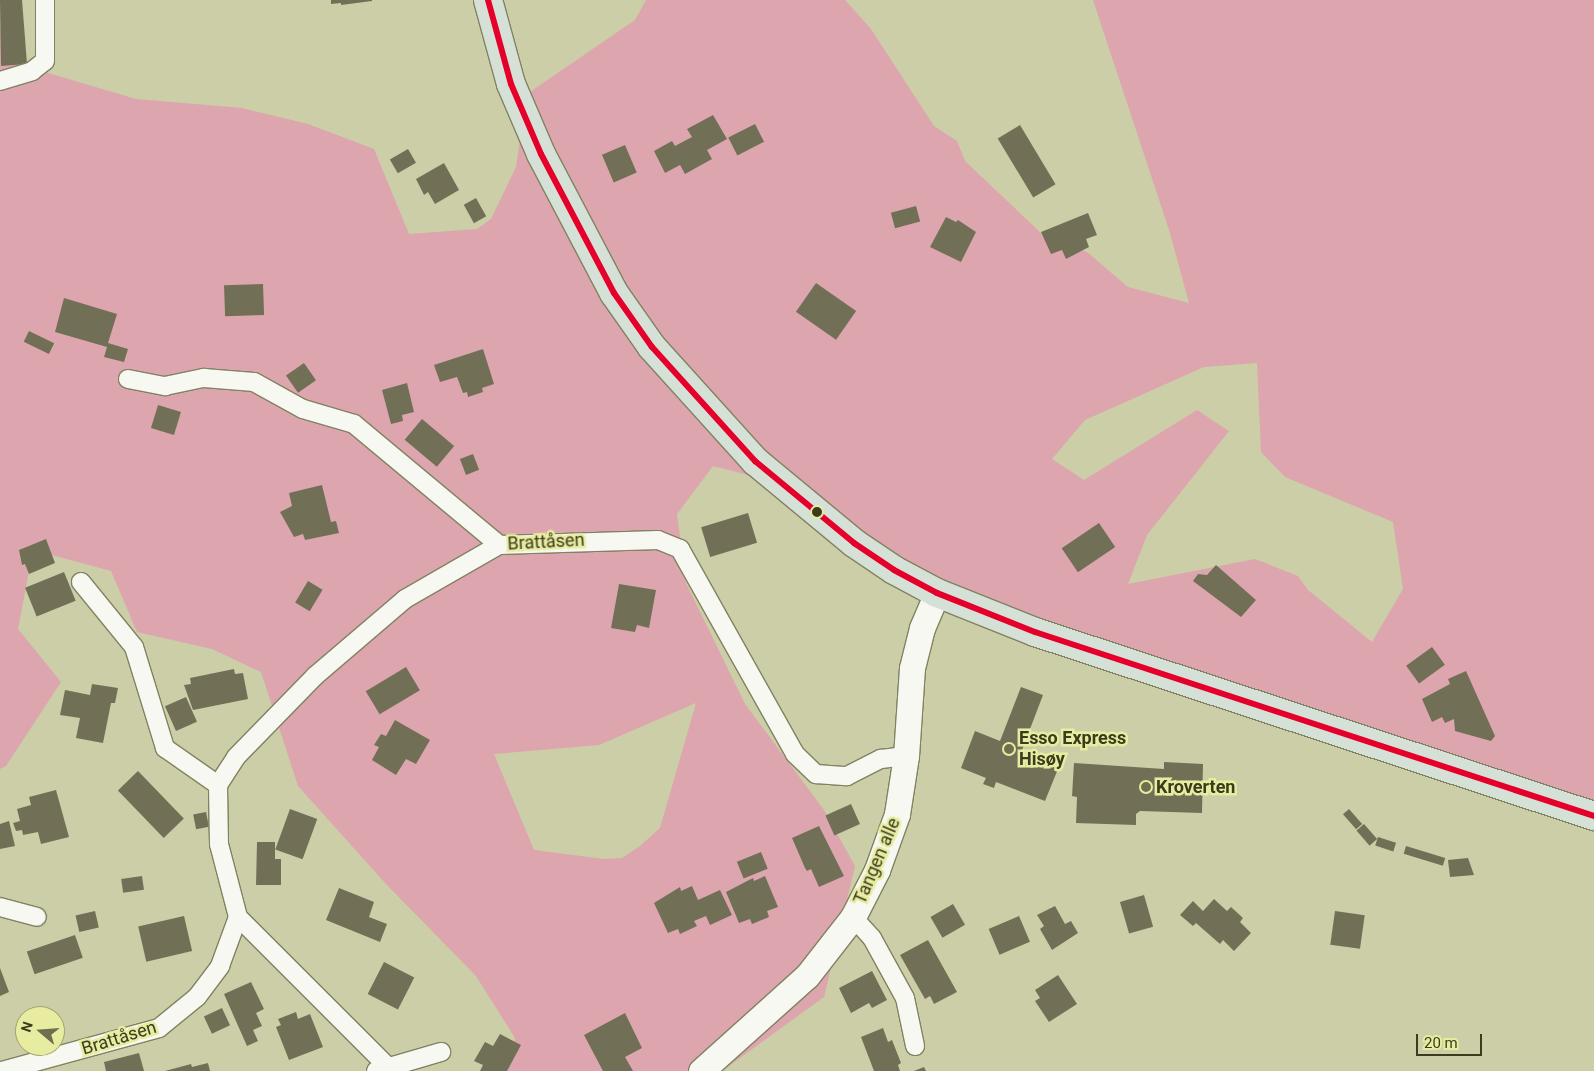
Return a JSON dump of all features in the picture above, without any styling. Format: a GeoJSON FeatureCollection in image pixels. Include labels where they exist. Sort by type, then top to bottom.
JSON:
{"type":"FeatureCollection","features":[{"type":"Feature","properties":{"kind":"main road"},"geometry":{"type":"LineString","coordinates":[[488,0],[511,84],[541,154],[600,270],[652,347],[755,461],[854,543],[894,570],[938,593],[1035,632],[1594,816]]}},
{"type":"Feature","properties":{"kind":"main road","name":"Tangen alle"},"geometry":{"type":"LineString","coordinates":[[701,1071],[807,976],[853,917],[877,870],[897,814],[906,756],[912,668],[922,628],[938,593]]}},
{"type":"Feature","properties":{"kind":"street"},"geometry":{"type":"LineString","coordinates":[[0,80],[32,71],[44,61],[44,0]]}},
{"type":"Feature","properties":{"kind":"street"},"geometry":{"type":"LineString","coordinates":[[128,378],[165,386],[204,378],[254,382],[303,409],[354,424],[499,545]]}},
{"type":"Feature","properties":{"kind":"street","name":"Brattåsen"},"geometry":{"type":"LineString","coordinates":[[218,785],[236,757],[330,663],[405,599],[499,545],[658,540],[680,549],[795,754],[816,774],[847,776],[880,759],[906,756]]}},
{"type":"Feature","properties":{"kind":"street"},"geometry":{"type":"LineString","coordinates":[[81,582],[134,647],[165,748],[218,785],[219,844],[238,917],[382,1069],[442,1052]]}},
{"type":"Feature","properties":{"kind":"street"},"geometry":{"type":"LineString","coordinates":[[0,907],[37,917]]}},
{"type":"Feature","properties":{"kind":"street","name":"Brattåsen"},"geometry":{"type":"LineString","coordinates":[[2,1071],[160,1028],[197,997],[220,966],[238,917]]}},
{"type":"Feature","properties":{"kind":"street"},"geometry":{"type":"LineString","coordinates":[[853,917],[872,938],[905,998],[915,1046]]}},
{"type":"Feature","properties":{"kind":"shaded area"},"geometry":{"type":"Polygon","coordinates":[[[646,0],[845,0],[871,29],[934,126],[957,141],[965,161],[1043,235],[1087,252],[1128,287],[1189,303],[1170,233],[1093,0],[1594,0],[1594,818],[872,559],[768,480],[713,466],[677,514],[686,583],[745,704],[824,810],[855,866],[824,997],[722,1071],[507,1071],[515,1038],[476,976],[386,884],[298,786],[261,672],[212,649],[137,632],[111,571],[33,550],[18,629],[61,682],[6,766],[0,769],[0,26],[11,62],[136,99],[242,108],[308,124],[374,149],[409,234],[477,229],[491,219],[516,167],[527,94],[635,20],[646,0]],[[1257,363],[1204,367],[1085,420],[1052,459],[1084,480],[1197,410],[1229,431],[1147,535],[1128,584],[1255,559],[1298,576],[1308,590],[1372,642],[1403,589],[1393,522],[1285,477],[1261,452],[1257,363]],[[696,703],[599,745],[494,754],[534,850],[604,859],[622,858],[640,846],[660,828],[696,703]]]}},
{"type":"Feature","properties":{"kind":"building"},"geometry":{"type":"Polygon","coordinates":[[[0,0],[22,0],[27,64],[1,66],[0,0]]]}},
{"type":"Feature","properties":{"kind":"building"},"geometry":{"type":"Polygon","coordinates":[[[331,0],[372,1],[341,5],[341,3],[331,4],[331,0]]]}},
{"type":"Feature","properties":{"kind":"building"},"geometry":{"type":"Polygon","coordinates":[[[713,115],[727,139],[707,150],[712,159],[685,174],[680,165],[665,173],[654,151],[672,141],[675,146],[692,137],[687,129],[713,115]]]}},
{"type":"Feature","properties":{"kind":"building"},"geometry":{"type":"Polygon","coordinates":[[[755,124],[764,142],[737,155],[728,138],[755,124]]]}},
{"type":"Feature","properties":{"kind":"building"},"geometry":{"type":"Polygon","coordinates":[[[1020,125],[1056,184],[1033,198],[998,138],[1020,125]]]}},
{"type":"Feature","properties":{"kind":"building"},"geometry":{"type":"Polygon","coordinates":[[[625,145],[637,173],[614,182],[602,155],[625,145]]]}},
{"type":"Feature","properties":{"kind":"building"},"geometry":{"type":"Polygon","coordinates":[[[408,149],[416,163],[398,173],[390,160],[408,149]]]}},
{"type":"Feature","properties":{"kind":"building"},"geometry":{"type":"Polygon","coordinates":[[[444,163],[459,190],[435,204],[428,192],[424,195],[416,179],[444,163]]]}},
{"type":"Feature","properties":{"kind":"building"},"geometry":{"type":"Polygon","coordinates":[[[476,198],[486,216],[474,223],[464,205],[476,198]]]}},
{"type":"Feature","properties":{"kind":"building"},"geometry":{"type":"Polygon","coordinates":[[[916,206],[920,221],[895,228],[891,213],[916,206]]]}},
{"type":"Feature","properties":{"kind":"building"},"geometry":{"type":"Polygon","coordinates":[[[1088,213],[1097,235],[1086,239],[1089,247],[1066,259],[1062,250],[1051,254],[1041,232],[1088,213]]]}},
{"type":"Feature","properties":{"kind":"building"},"geometry":{"type":"Polygon","coordinates":[[[946,217],[956,222],[958,220],[976,232],[961,262],[930,247],[946,217]]]}},
{"type":"Feature","properties":{"kind":"building"},"geometry":{"type":"Polygon","coordinates":[[[816,283],[856,311],[836,340],[796,312],[816,283]]]}},
{"type":"Feature","properties":{"kind":"building"},"geometry":{"type":"Polygon","coordinates":[[[263,284],[264,315],[225,316],[224,285],[263,284]]]}},
{"type":"Feature","properties":{"kind":"building"},"geometry":{"type":"Polygon","coordinates":[[[64,298],[117,314],[108,343],[128,349],[124,362],[104,357],[107,347],[55,332],[64,298]]]}},
{"type":"Feature","properties":{"kind":"building"},"geometry":{"type":"Polygon","coordinates":[[[29,331],[54,343],[49,354],[24,342],[29,331]]]}},
{"type":"Feature","properties":{"kind":"building"},"geometry":{"type":"Polygon","coordinates":[[[483,349],[494,384],[482,388],[483,392],[468,397],[467,392],[463,393],[457,377],[440,382],[434,365],[483,349]]]}},
{"type":"Feature","properties":{"kind":"building"},"geometry":{"type":"Polygon","coordinates":[[[304,363],[316,380],[298,393],[286,376],[304,363]]]}},
{"type":"Feature","properties":{"kind":"building"},"geometry":{"type":"Polygon","coordinates":[[[407,383],[414,412],[402,415],[403,421],[391,424],[382,390],[407,383]]]}},
{"type":"Feature","properties":{"kind":"building"},"geometry":{"type":"Polygon","coordinates":[[[158,405],[181,412],[174,435],[151,428],[158,405]]]}},
{"type":"Feature","properties":{"kind":"building"},"geometry":{"type":"Polygon","coordinates":[[[422,419],[454,446],[437,467],[405,440],[422,419]]]}},
{"type":"Feature","properties":{"kind":"building"},"geometry":{"type":"Polygon","coordinates":[[[473,454],[479,470],[466,475],[460,459],[473,454]]]}},
{"type":"Feature","properties":{"kind":"building"},"geometry":{"type":"Polygon","coordinates":[[[322,485],[331,522],[336,521],[339,533],[305,540],[303,534],[294,537],[280,512],[292,506],[289,493],[322,485]]]}},
{"type":"Feature","properties":{"kind":"building"},"geometry":{"type":"Polygon","coordinates":[[[748,513],[757,543],[710,557],[701,527],[748,513]]]}},
{"type":"Feature","properties":{"kind":"building"},"geometry":{"type":"Polygon","coordinates":[[[1099,523],[1115,547],[1078,572],[1062,548],[1099,523]]]}},
{"type":"Feature","properties":{"kind":"building"},"geometry":{"type":"Polygon","coordinates":[[[46,539],[55,563],[29,574],[25,564],[22,565],[19,550],[46,539]]]}},
{"type":"Feature","properties":{"kind":"building"},"geometry":{"type":"Polygon","coordinates":[[[1216,565],[1256,600],[1241,617],[1193,581],[1198,574],[1207,575],[1216,565]]]}},
{"type":"Feature","properties":{"kind":"building"},"geometry":{"type":"Polygon","coordinates":[[[64,572],[76,601],[37,616],[25,588],[64,572]]]}},
{"type":"Feature","properties":{"kind":"building"},"geometry":{"type":"Polygon","coordinates":[[[308,581],[323,590],[310,611],[295,602],[308,581]]]}},
{"type":"Feature","properties":{"kind":"building"},"geometry":{"type":"Polygon","coordinates":[[[619,584],[656,590],[649,628],[637,625],[635,632],[611,628],[619,584]]]}},
{"type":"Feature","properties":{"kind":"building"},"geometry":{"type":"Polygon","coordinates":[[[1432,647],[1445,665],[1419,684],[1406,666],[1432,647]]]}},
{"type":"Feature","properties":{"kind":"building"},"geometry":{"type":"Polygon","coordinates":[[[406,667],[420,690],[380,714],[366,691],[406,667]]]}},
{"type":"Feature","properties":{"kind":"building"},"geometry":{"type":"Polygon","coordinates":[[[234,669],[235,674],[243,673],[248,699],[193,710],[184,685],[191,684],[190,678],[234,669]]]}},
{"type":"Feature","properties":{"kind":"building"},"geometry":{"type":"Polygon","coordinates":[[[1466,671],[1495,736],[1491,741],[1455,731],[1454,719],[1445,723],[1442,717],[1432,722],[1422,699],[1450,684],[1448,679],[1466,671]]]}},
{"type":"Feature","properties":{"kind":"building"},"geometry":{"type":"Polygon","coordinates":[[[92,684],[118,688],[115,703],[111,703],[103,743],[76,738],[80,718],[60,715],[65,690],[90,695],[92,684]]]}},
{"type":"Feature","properties":{"kind":"building"},"geometry":{"type":"Polygon","coordinates":[[[1021,687],[1043,695],[1022,750],[1060,764],[1045,801],[996,782],[994,788],[983,784],[986,778],[961,768],[975,731],[1000,741],[1021,687]]]}},
{"type":"Feature","properties":{"kind":"building"},"geometry":{"type":"Polygon","coordinates":[[[186,697],[197,722],[176,731],[165,706],[186,697]]]}},
{"type":"Feature","properties":{"kind":"building"},"geometry":{"type":"Polygon","coordinates":[[[395,720],[430,740],[416,764],[406,759],[396,775],[372,760],[379,747],[374,745],[381,734],[386,736],[395,720]]]}},
{"type":"Feature","properties":{"kind":"building"},"geometry":{"type":"Polygon","coordinates":[[[1164,762],[1203,764],[1202,813],[1140,811],[1136,814],[1136,825],[1076,823],[1077,797],[1072,796],[1074,763],[1164,769],[1164,762]]]}},
{"type":"Feature","properties":{"kind":"building"},"geometry":{"type":"Polygon","coordinates":[[[138,771],[184,818],[164,838],[118,790],[138,771]]]}},
{"type":"Feature","properties":{"kind":"building"},"geometry":{"type":"Polygon","coordinates":[[[56,790],[69,837],[41,844],[38,832],[23,835],[22,830],[16,831],[13,823],[20,821],[17,809],[31,805],[29,797],[56,790]]]}},
{"type":"Feature","properties":{"kind":"building"},"geometry":{"type":"Polygon","coordinates":[[[851,804],[860,824],[834,835],[825,815],[851,804]]]}},
{"type":"Feature","properties":{"kind":"building"},"geometry":{"type":"Polygon","coordinates":[[[290,809],[317,819],[303,859],[275,849],[290,809]]]}},
{"type":"Feature","properties":{"kind":"building"},"geometry":{"type":"Polygon","coordinates":[[[1349,809],[1362,824],[1356,829],[1343,814],[1349,809]]]}},
{"type":"Feature","properties":{"kind":"building"},"geometry":{"type":"Polygon","coordinates":[[[206,812],[209,827],[196,829],[193,814],[206,812]]]}},
{"type":"Feature","properties":{"kind":"building"},"geometry":{"type":"Polygon","coordinates":[[[9,821],[15,846],[0,849],[0,824],[9,821]]]}},
{"type":"Feature","properties":{"kind":"building"},"geometry":{"type":"Polygon","coordinates":[[[1364,824],[1377,839],[1370,846],[1356,831],[1364,824]]]}},
{"type":"Feature","properties":{"kind":"building"},"geometry":{"type":"Polygon","coordinates":[[[819,826],[844,876],[819,887],[811,869],[807,871],[805,868],[792,838],[819,826]]]}},
{"type":"Feature","properties":{"kind":"building"},"geometry":{"type":"Polygon","coordinates":[[[1378,837],[1396,843],[1393,851],[1375,846],[1378,837]]]}},
{"type":"Feature","properties":{"kind":"building"},"geometry":{"type":"Polygon","coordinates":[[[257,842],[275,842],[275,859],[281,859],[281,885],[256,885],[257,842]]]}},
{"type":"Feature","properties":{"kind":"building"},"geometry":{"type":"Polygon","coordinates":[[[1406,846],[1445,858],[1443,866],[1404,854],[1406,846]]]}},
{"type":"Feature","properties":{"kind":"building"},"geometry":{"type":"Polygon","coordinates":[[[761,852],[768,869],[744,878],[737,862],[761,852]]]}},
{"type":"Feature","properties":{"kind":"building"},"geometry":{"type":"Polygon","coordinates":[[[1468,858],[1474,875],[1450,877],[1448,860],[1468,858]]]}},
{"type":"Feature","properties":{"kind":"building"},"geometry":{"type":"Polygon","coordinates":[[[142,876],[144,890],[123,893],[121,879],[142,876]]]}},
{"type":"Feature","properties":{"kind":"building"},"geometry":{"type":"Polygon","coordinates":[[[765,876],[778,907],[767,911],[769,917],[752,924],[750,919],[739,923],[726,892],[753,878],[754,881],[765,876]]]}},
{"type":"Feature","properties":{"kind":"building"},"geometry":{"type":"Polygon","coordinates":[[[692,886],[698,900],[720,890],[732,915],[710,925],[706,916],[694,921],[697,926],[680,934],[678,929],[668,933],[654,903],[680,887],[681,891],[692,886]]]}},
{"type":"Feature","properties":{"kind":"building"},"geometry":{"type":"Polygon","coordinates":[[[339,888],[374,902],[369,917],[387,924],[380,942],[326,920],[339,888]]]}},
{"type":"Feature","properties":{"kind":"building"},"geometry":{"type":"Polygon","coordinates":[[[1144,895],[1153,927],[1129,934],[1120,902],[1144,895]]]}},
{"type":"Feature","properties":{"kind":"building"},"geometry":{"type":"Polygon","coordinates":[[[1214,899],[1227,911],[1231,907],[1243,918],[1240,922],[1251,933],[1234,951],[1223,940],[1220,944],[1196,923],[1193,926],[1180,915],[1193,901],[1203,911],[1214,899]]]}},
{"type":"Feature","properties":{"kind":"building"},"geometry":{"type":"Polygon","coordinates":[[[953,904],[965,925],[942,938],[930,917],[953,904]]]}},
{"type":"Feature","properties":{"kind":"building"},"geometry":{"type":"Polygon","coordinates":[[[1055,906],[1065,924],[1071,921],[1078,933],[1052,950],[1040,929],[1044,926],[1037,915],[1055,906]]]}},
{"type":"Feature","properties":{"kind":"building"},"geometry":{"type":"Polygon","coordinates":[[[95,911],[99,928],[79,932],[76,915],[95,911]]]}},
{"type":"Feature","properties":{"kind":"building"},"geometry":{"type":"Polygon","coordinates":[[[1335,911],[1365,915],[1360,949],[1330,945],[1335,911]]]}},
{"type":"Feature","properties":{"kind":"building"},"geometry":{"type":"Polygon","coordinates":[[[184,916],[192,951],[146,962],[138,927],[184,916]]]}},
{"type":"Feature","properties":{"kind":"building"},"geometry":{"type":"Polygon","coordinates":[[[1019,916],[1030,942],[1000,955],[989,929],[1019,916]]]}},
{"type":"Feature","properties":{"kind":"building"},"geometry":{"type":"Polygon","coordinates":[[[75,935],[83,958],[35,974],[27,952],[75,935]]]}},
{"type":"Feature","properties":{"kind":"building"},"geometry":{"type":"Polygon","coordinates":[[[928,940],[957,992],[934,1004],[930,996],[925,999],[900,955],[928,940]]]}},
{"type":"Feature","properties":{"kind":"building"},"geometry":{"type":"Polygon","coordinates":[[[384,962],[414,977],[398,1010],[368,994],[384,962]]]}},
{"type":"Feature","properties":{"kind":"building"},"geometry":{"type":"Polygon","coordinates":[[[0,968],[9,992],[0,996],[0,968]]]}},
{"type":"Feature","properties":{"kind":"building"},"geometry":{"type":"Polygon","coordinates":[[[872,971],[887,1000],[872,1008],[869,1003],[851,1013],[839,988],[872,971]]]}},
{"type":"Feature","properties":{"kind":"building"},"geometry":{"type":"Polygon","coordinates":[[[1058,975],[1077,1004],[1049,1022],[1035,1001],[1040,998],[1035,990],[1058,975]]]}},
{"type":"Feature","properties":{"kind":"building"},"geometry":{"type":"Polygon","coordinates":[[[251,982],[264,1009],[256,1013],[262,1026],[253,1030],[258,1041],[247,1046],[224,994],[251,982]]]}},
{"type":"Feature","properties":{"kind":"building"},"geometry":{"type":"Polygon","coordinates":[[[222,1008],[230,1025],[212,1034],[204,1016],[222,1008]]]}},
{"type":"Feature","properties":{"kind":"building"},"geometry":{"type":"Polygon","coordinates":[[[296,1012],[298,1019],[310,1014],[323,1047],[289,1060],[276,1027],[281,1025],[278,1019],[296,1012]]]}},
{"type":"Feature","properties":{"kind":"building"},"geometry":{"type":"Polygon","coordinates":[[[625,1013],[642,1048],[625,1057],[633,1071],[603,1071],[584,1035],[625,1013]]]}},
{"type":"Feature","properties":{"kind":"building"},"geometry":{"type":"Polygon","coordinates":[[[883,1028],[888,1042],[892,1040],[901,1063],[898,1065],[900,1071],[874,1071],[861,1037],[883,1028]]]}},
{"type":"Feature","properties":{"kind":"building"},"geometry":{"type":"Polygon","coordinates":[[[500,1034],[521,1045],[507,1071],[480,1071],[483,1065],[474,1061],[485,1042],[493,1046],[500,1034]]]}},
{"type":"Feature","properties":{"kind":"building"},"geometry":{"type":"Polygon","coordinates":[[[139,1053],[144,1071],[106,1071],[104,1062],[139,1053]]]}},
{"type":"Feature","properties":{"kind":"building"},"geometry":{"type":"Polygon","coordinates":[[[208,1063],[210,1071],[165,1071],[191,1064],[192,1067],[208,1063]]]}},
{"type":"Feature","properties":{"kind":"building"},"geometry":{"type":"Polygon","coordinates":[[[924,1067],[926,1071],[914,1071],[924,1067]]]}},
{"type":"Feature","properties":{"kind":"transit line"},"geometry":{"type":"LineString","coordinates":[[488,0],[511,84],[541,154],[614,293],[652,347],[755,461],[854,543],[894,570],[937,593],[1035,632],[1594,816]]}},
{"type":"Feature","properties":{"kind":"place","name":"Esso Express Hisøy"},"geometry":{"type":"Point","coordinates":[1009,749]}},
{"type":"Feature","properties":{"kind":"place","name":"Kroverten"},"geometry":{"type":"Point","coordinates":[1146,787]}}]}
